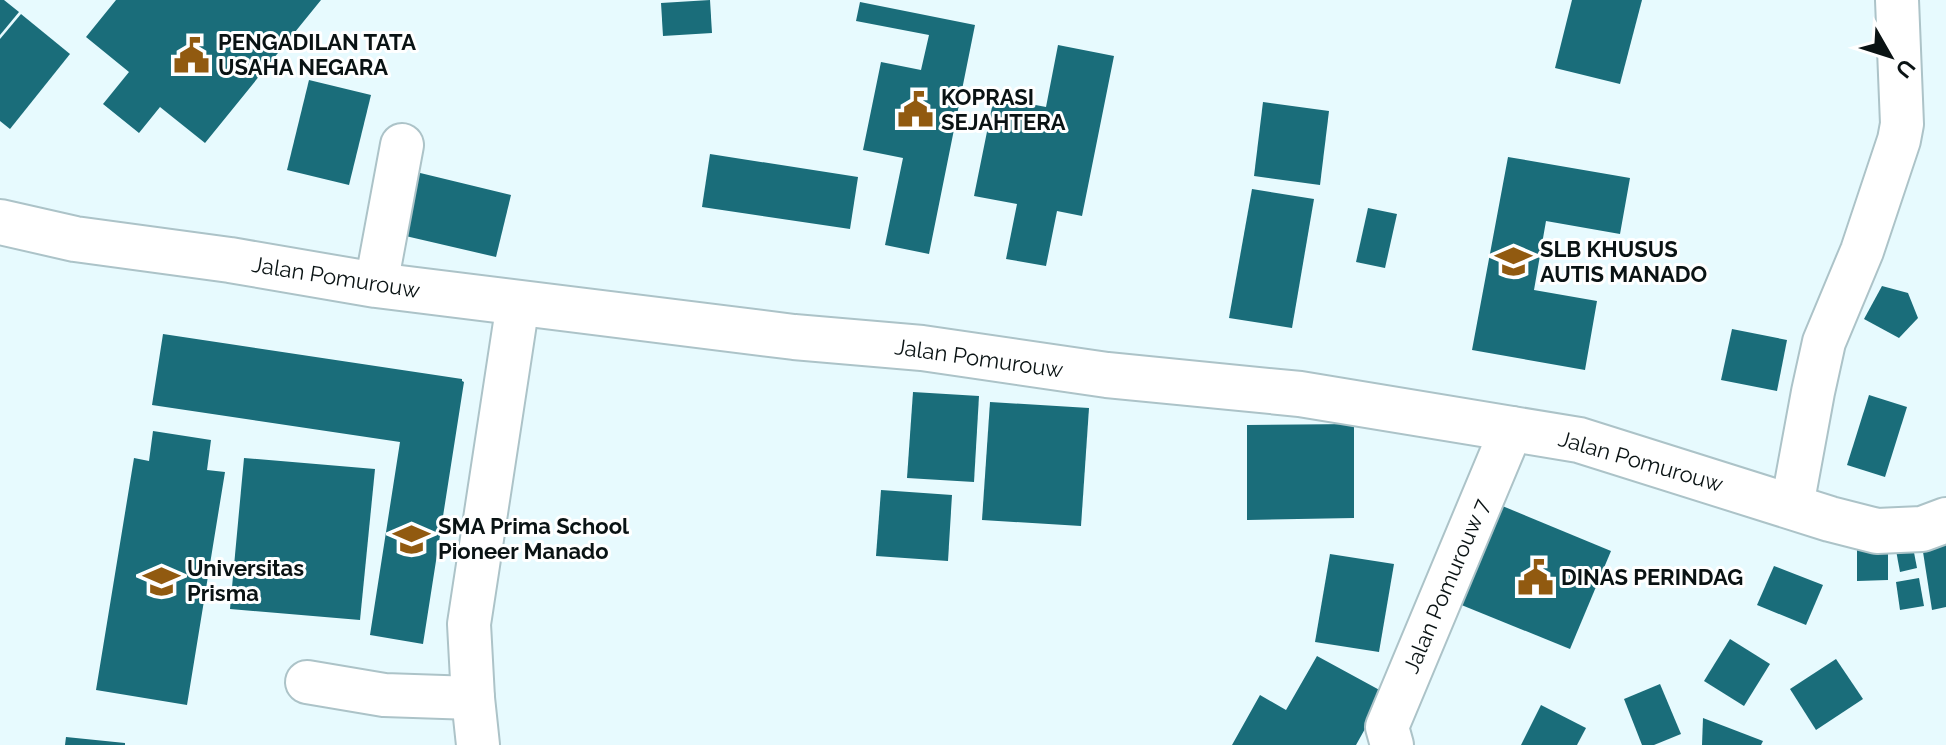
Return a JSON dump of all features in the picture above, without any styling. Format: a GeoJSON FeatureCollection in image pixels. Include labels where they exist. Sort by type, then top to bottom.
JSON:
{"type":"FeatureCollection","features":[{"type":"Feature","properties":{"kind":"main road","name":"Jalan Pomurouw"},"geometry":{"type":"LineString","coordinates":[[0,222],[75,239],[230,260],[376,285],[794,337],[922,348],[1107,375],[1300,394],[1579,440],[1877,531],[1922,529],[1946,520]]}},
{"type":"Feature","properties":{"kind":"street"},"geometry":{"type":"LineString","coordinates":[[1792,506],[1824,342],[1862,251],[1899,140],[1902,124],[1897,0]]}},
{"type":"Feature","properties":{"kind":"street"},"geometry":{"type":"LineString","coordinates":[[376,285],[402,145]]}},
{"type":"Feature","properties":{"kind":"street"},"geometry":{"type":"LineString","coordinates":[[478,745],[469,624],[518,303]]}},
{"type":"Feature","properties":{"kind":"street","name":"Jalan Pomurouw 7"},"geometry":{"type":"LineString","coordinates":[[1392,745],[1387,727],[1512,428]]}},
{"type":"Feature","properties":{"kind":"street"},"geometry":{"type":"LineString","coordinates":[[307,682],[384,695],[473,698]]}},
{"type":"Feature","properties":{"kind":"building"},"geometry":{"type":"Polygon","coordinates":[[[0,0],[19,12],[0,35],[0,0]]]}},
{"type":"Feature","properties":{"kind":"building","name":"PENGADILAN TATA USAHA NEGARA"},"geometry":{"type":"Polygon","coordinates":[[[116,0],[321,0],[205,143],[160,107],[139,133],[103,104],[129,72],[86,37],[116,0]]]}},
{"type":"Feature","properties":{"kind":"building"},"geometry":{"type":"Polygon","coordinates":[[[710,0],[712,33],[663,36],[661,3],[710,0]]]}},
{"type":"Feature","properties":{"kind":"building"},"geometry":{"type":"Polygon","coordinates":[[[1572,0],[1642,0],[1620,84],[1555,68],[1572,0]]]}},
{"type":"Feature","properties":{"kind":"building","name":"KOPRASI SEJAHTERA"},"geometry":{"type":"Polygon","coordinates":[[[860,2],[975,25],[929,254],[885,245],[903,158],[863,150],[881,62],[921,70],[929,35],[856,21],[860,2]]]}},
{"type":"Feature","properties":{"kind":"building"},"geometry":{"type":"Polygon","coordinates":[[[21,14],[70,54],[10,129],[0,121],[0,39],[21,14]]]}},
{"type":"Feature","properties":{"kind":"building"},"geometry":{"type":"Polygon","coordinates":[[[1058,45],[1114,56],[1082,216],[1057,211],[1046,266],[1006,259],[1017,204],[974,196],[994,97],[1046,107],[1058,45]]]}},
{"type":"Feature","properties":{"kind":"building"},"geometry":{"type":"Polygon","coordinates":[[[309,80],[371,95],[349,185],[287,170],[309,80]]]}},
{"type":"Feature","properties":{"kind":"building"},"geometry":{"type":"Polygon","coordinates":[[[1263,102],[1329,111],[1320,185],[1254,176],[1263,102]]]}},
{"type":"Feature","properties":{"kind":"building"},"geometry":{"type":"Polygon","coordinates":[[[710,154],[858,177],[850,229],[702,207],[710,154]]]}},
{"type":"Feature","properties":{"kind":"building","name":"SLB KHUSUS AUTIS MANADO"},"geometry":{"type":"Polygon","coordinates":[[[1508,157],[1630,178],[1620,234],[1546,221],[1534,290],[1597,301],[1585,370],[1472,350],[1508,157]]]}},
{"type":"Feature","properties":{"kind":"building"},"geometry":{"type":"Polygon","coordinates":[[[412,171],[511,195],[496,257],[397,234],[412,171]]]}},
{"type":"Feature","properties":{"kind":"building"},"geometry":{"type":"Polygon","coordinates":[[[1252,189],[1314,199],[1292,328],[1229,318],[1252,189]]]}},
{"type":"Feature","properties":{"kind":"building"},"geometry":{"type":"Polygon","coordinates":[[[1368,208],[1397,214],[1385,268],[1356,262],[1368,208]]]}},
{"type":"Feature","properties":{"kind":"building"},"geometry":{"type":"Polygon","coordinates":[[[1882,286],[1908,293],[1918,318],[1899,338],[1864,319],[1882,286]]]}},
{"type":"Feature","properties":{"kind":"building"},"geometry":{"type":"Polygon","coordinates":[[[1732,329],[1787,340],[1777,391],[1721,380],[1732,329]]]}},
{"type":"Feature","properties":{"kind":"building","name":"SMA Prima School Pioneer Manado"},"geometry":{"type":"Polygon","coordinates":[[[163,334],[462,379],[464,382],[423,644],[370,635],[400,442],[152,405],[163,334]]]}},
{"type":"Feature","properties":{"kind":"building"},"geometry":{"type":"Polygon","coordinates":[[[913,392],[979,396],[974,482],[907,478],[913,392]]]}},
{"type":"Feature","properties":{"kind":"building"},"geometry":{"type":"Polygon","coordinates":[[[1869,395],[1907,407],[1885,477],[1847,465],[1869,395]]]}},
{"type":"Feature","properties":{"kind":"building"},"geometry":{"type":"Polygon","coordinates":[[[990,402],[1089,408],[1081,526],[982,520],[990,402]]]}},
{"type":"Feature","properties":{"kind":"building"},"geometry":{"type":"Polygon","coordinates":[[[1354,424],[1354,518],[1247,520],[1247,425],[1354,424]]]}},
{"type":"Feature","properties":{"kind":"building","name":"Universitas Prisma"},"geometry":{"type":"Polygon","coordinates":[[[153,431],[211,440],[207,470],[225,472],[187,705],[96,690],[134,458],[149,461],[153,431]]]}},
{"type":"Feature","properties":{"kind":"building"},"geometry":{"type":"Polygon","coordinates":[[[244,458],[375,469],[360,620],[230,609],[244,458]]]}},
{"type":"Feature","properties":{"kind":"building"},"geometry":{"type":"Polygon","coordinates":[[[881,490],[952,495],[948,561],[876,556],[881,490]]]}},
{"type":"Feature","properties":{"kind":"building","name":"DINAS PERINDAG"},"geometry":{"type":"Polygon","coordinates":[[[1500,505],[1611,551],[1570,649],[1459,604],[1500,505]]]}},
{"type":"Feature","properties":{"kind":"building"},"geometry":{"type":"Polygon","coordinates":[[[1946,535],[1946,607],[1932,610],[1921,539],[1946,535]]]}},
{"type":"Feature","properties":{"kind":"building"},"geometry":{"type":"Polygon","coordinates":[[[1912,542],[1917,568],[1900,572],[1895,545],[1912,542]]]}},
{"type":"Feature","properties":{"kind":"building"},"geometry":{"type":"Polygon","coordinates":[[[1888,547],[1888,580],[1857,581],[1857,548],[1888,547]]]}},
{"type":"Feature","properties":{"kind":"building"},"geometry":{"type":"Polygon","coordinates":[[[1330,554],[1394,564],[1379,652],[1315,642],[1330,554]]]}},
{"type":"Feature","properties":{"kind":"building"},"geometry":{"type":"Polygon","coordinates":[[[1774,566],[1823,585],[1806,625],[1757,605],[1774,566]]]}},
{"type":"Feature","properties":{"kind":"building"},"geometry":{"type":"Polygon","coordinates":[[[1919,578],[1924,606],[1900,610],[1896,582],[1919,578]]]}},
{"type":"Feature","properties":{"kind":"building"},"geometry":{"type":"Polygon","coordinates":[[[1730,639],[1770,664],[1744,706],[1704,681],[1730,639]]]}},
{"type":"Feature","properties":{"kind":"building"},"geometry":{"type":"Polygon","coordinates":[[[1317,656],[1385,693],[1356,745],[1232,745],[1260,695],[1286,710],[1317,656]]]}},
{"type":"Feature","properties":{"kind":"building"},"geometry":{"type":"Polygon","coordinates":[[[1836,659],[1863,699],[1816,730],[1790,689],[1836,659]]]}},
{"type":"Feature","properties":{"kind":"building"},"geometry":{"type":"Polygon","coordinates":[[[1660,684],[1681,734],[1654,745],[1642,745],[1624,699],[1660,684]]]}},
{"type":"Feature","properties":{"kind":"building"},"geometry":{"type":"Polygon","coordinates":[[[1541,705],[1586,728],[1577,745],[1521,745],[1541,705]]]}},
{"type":"Feature","properties":{"kind":"building"},"geometry":{"type":"Polygon","coordinates":[[[1703,718],[1763,741],[1761,745],[1702,745],[1703,718]]]}},
{"type":"Feature","properties":{"kind":"building"},"geometry":{"type":"Polygon","coordinates":[[[66,737],[125,743],[125,745],[65,745],[66,737]]]}},
{"type":"Feature","properties":{"kind":"place","name":"PENGADILAN TATA USAHA NEGARA"},"geometry":{"type":"Point","coordinates":[192,55]}},
{"type":"Feature","properties":{"kind":"place","name":"KOPRASI SEJAHTERA"},"geometry":{"type":"Point","coordinates":[915,110]}},
{"type":"Feature","properties":{"kind":"place","name":"SLB KHUSUS AUTIS MANADO"},"geometry":{"type":"Point","coordinates":[1514,262]}},
{"type":"Feature","properties":{"kind":"place","name":"SMA Prima School Pioneer Manado"},"geometry":{"type":"Point","coordinates":[412,539]}},
{"type":"Feature","properties":{"kind":"place","name":"DINAS PERINDAG"},"geometry":{"type":"Point","coordinates":[1535,577]}},
{"type":"Feature","properties":{"kind":"place","name":"Universitas Prisma"},"geometry":{"type":"Point","coordinates":[161,581]}}]}
